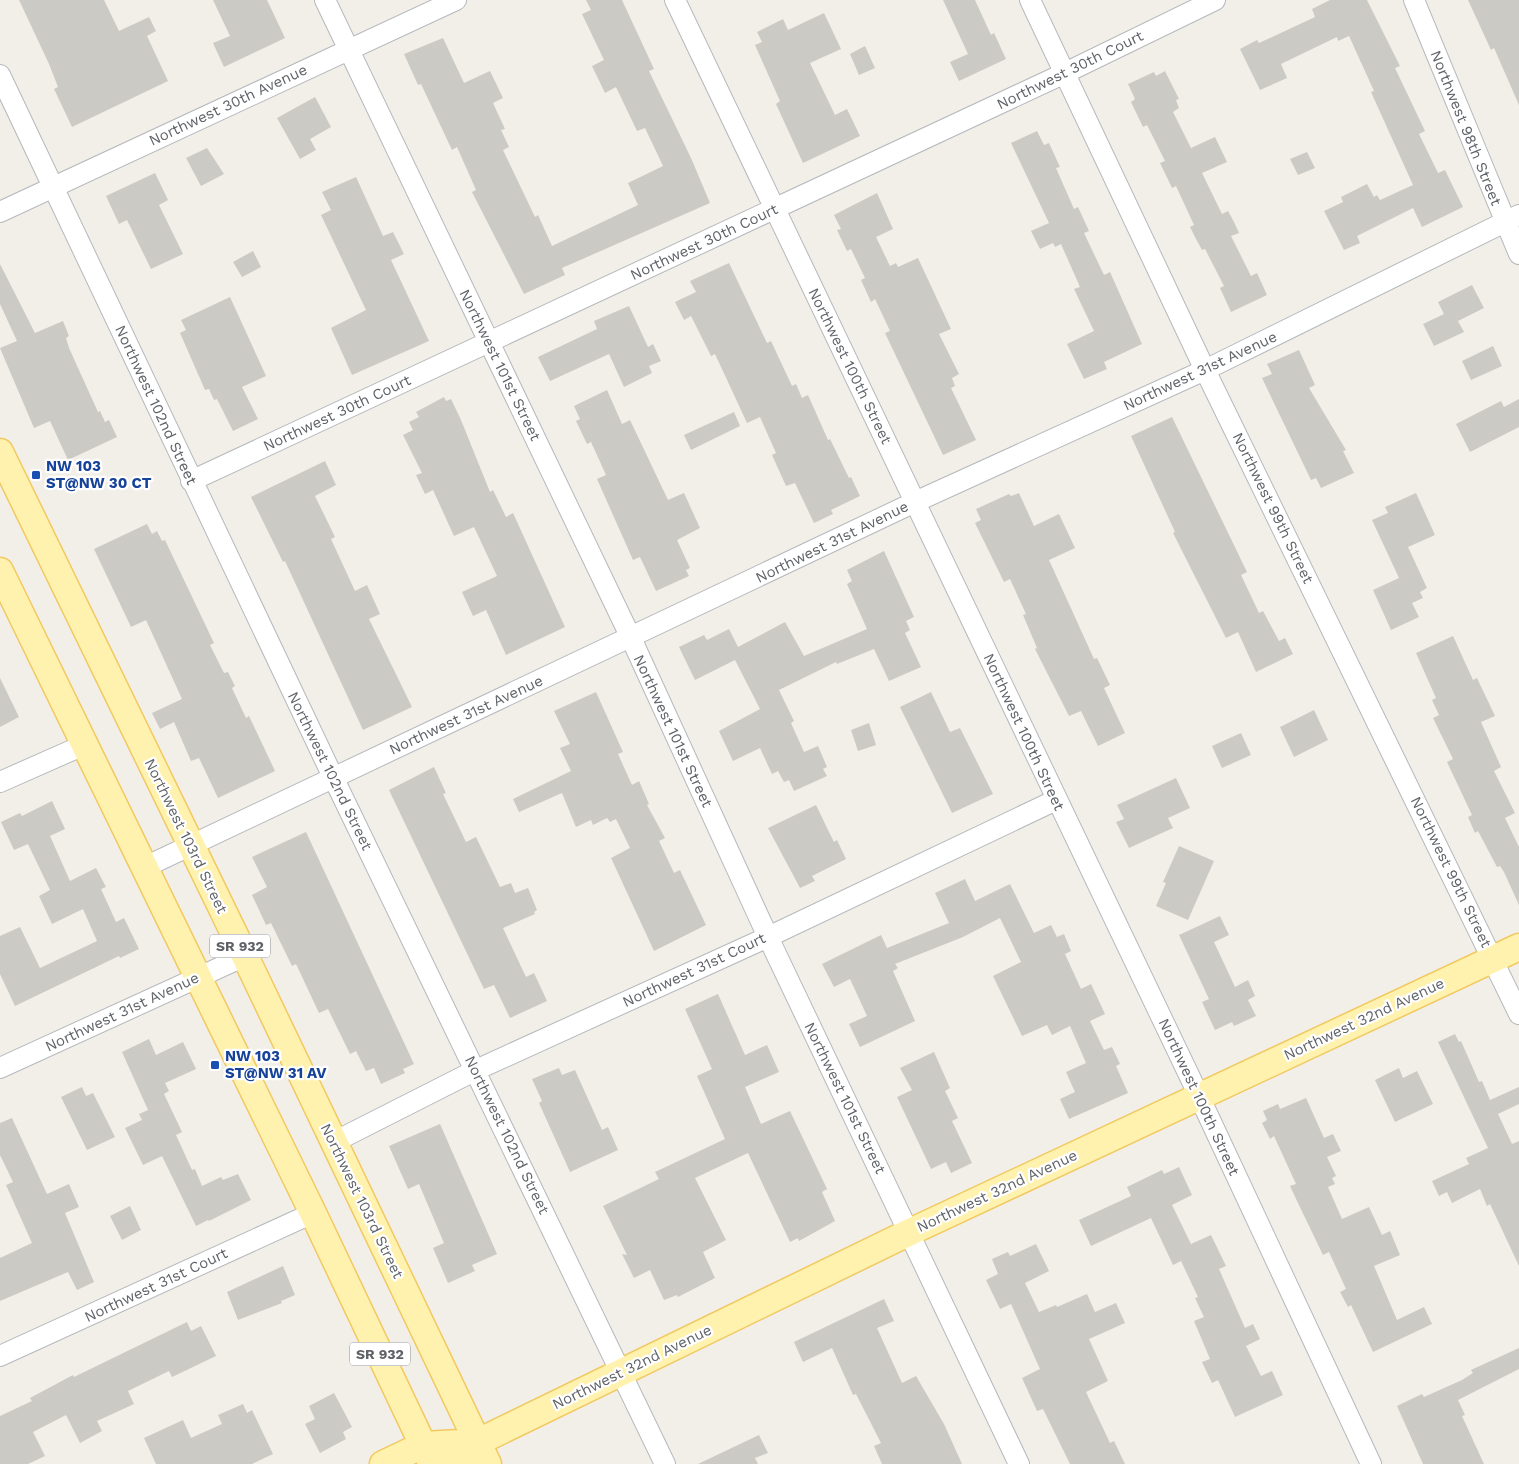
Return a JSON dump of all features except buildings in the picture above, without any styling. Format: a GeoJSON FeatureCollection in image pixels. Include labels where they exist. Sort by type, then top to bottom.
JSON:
{"type":"FeatureCollection","features":[{"type":"Feature","properties":{"kind":"main road","name":"Northwest 103rd Street"},"geometry":{"type":"LineString","coordinates":[[0,452],[8,487],[245,956],[483,1453]]}},
{"type":"Feature","properties":{"kind":"main road","name":"SR 932"},"geometry":{"type":"LineString","coordinates":[[0,571],[86,744],[428,1455]]}},
{"type":"Feature","properties":{"kind":"main road","name":"Northwest 32nd Avenue"},"geometry":{"type":"LineString","coordinates":[[453,1464],[483,1453],[622,1373],[910,1232],[1519,946]]}},
{"type":"Feature","properties":{"kind":"main road","name":"Northwest 32nd Avenue"},"geometry":{"type":"LineString","coordinates":[[382,1464],[428,1455],[483,1453]]}},
{"type":"Feature","properties":{"kind":"street","name":"Northwest 101st Street"},"geometry":{"type":"LineString","coordinates":[[325,0],[631,638],[768,937],[910,1232],[1018,1464]]}},
{"type":"Feature","properties":{"kind":"street","name":"Northwest 30th Avenue"},"geometry":{"type":"LineString","coordinates":[[0,212],[349,48],[456,0]]}},
{"type":"Feature","properties":{"kind":"street","name":"Northwest 100th Street"},"geometry":{"type":"LineString","coordinates":[[675,0],[1199,1096],[1371,1464]]}},
{"type":"Feature","properties":{"kind":"street","name":"Northwest 99th Street"},"geometry":{"type":"LineString","coordinates":[[1030,0],[1063,74],[1205,370],[1519,1014]]}},
{"type":"Feature","properties":{"kind":"street","name":"Northwest 30th Court"},"geometry":{"type":"LineString","coordinates":[[191,481],[1063,74],[1215,0]]}},
{"type":"Feature","properties":{"kind":"street","name":"Northwest 98th Street"},"geometry":{"type":"LineString","coordinates":[[1414,0],[1511,218],[1519,254]]}},
{"type":"Feature","properties":{"kind":"street","name":"Northwest 102nd Street"},"geometry":{"type":"LineString","coordinates":[[0,75],[191,481],[665,1464]]}},
{"type":"Feature","properties":{"kind":"street","name":"Northwest 31st Avenue"},"geometry":{"type":"LineString","coordinates":[[145,867],[915,502],[1205,370],[1511,218]]}},
{"type":"Feature","properties":{"kind":"street"},"geometry":{"type":"LineString","coordinates":[[0,782],[86,744]]}},
{"type":"Feature","properties":{"kind":"street","name":"Northwest 31st Court"},"geometry":{"type":"LineString","coordinates":[[334,1142],[476,1070],[768,937],[1056,800]]}},
{"type":"Feature","properties":{"kind":"street","name":"Northwest 31st Avenue"},"geometry":{"type":"LineString","coordinates":[[0,1068],[245,956]]}},
{"type":"Feature","properties":{"kind":"street","name":"Northwest 31st Court"},"geometry":{"type":"LineString","coordinates":[[0,1356],[313,1213]]}},
{"type":"Feature","properties":{"kind":"place","name":"NW 103 ST@NW 30 CT"},"geometry":{"type":"Point","coordinates":[36,475]}},
{"type":"Feature","properties":{"kind":"place","name":"NW 103 ST@NW 31 AV"},"geometry":{"type":"Point","coordinates":[215,1065]}}]}
